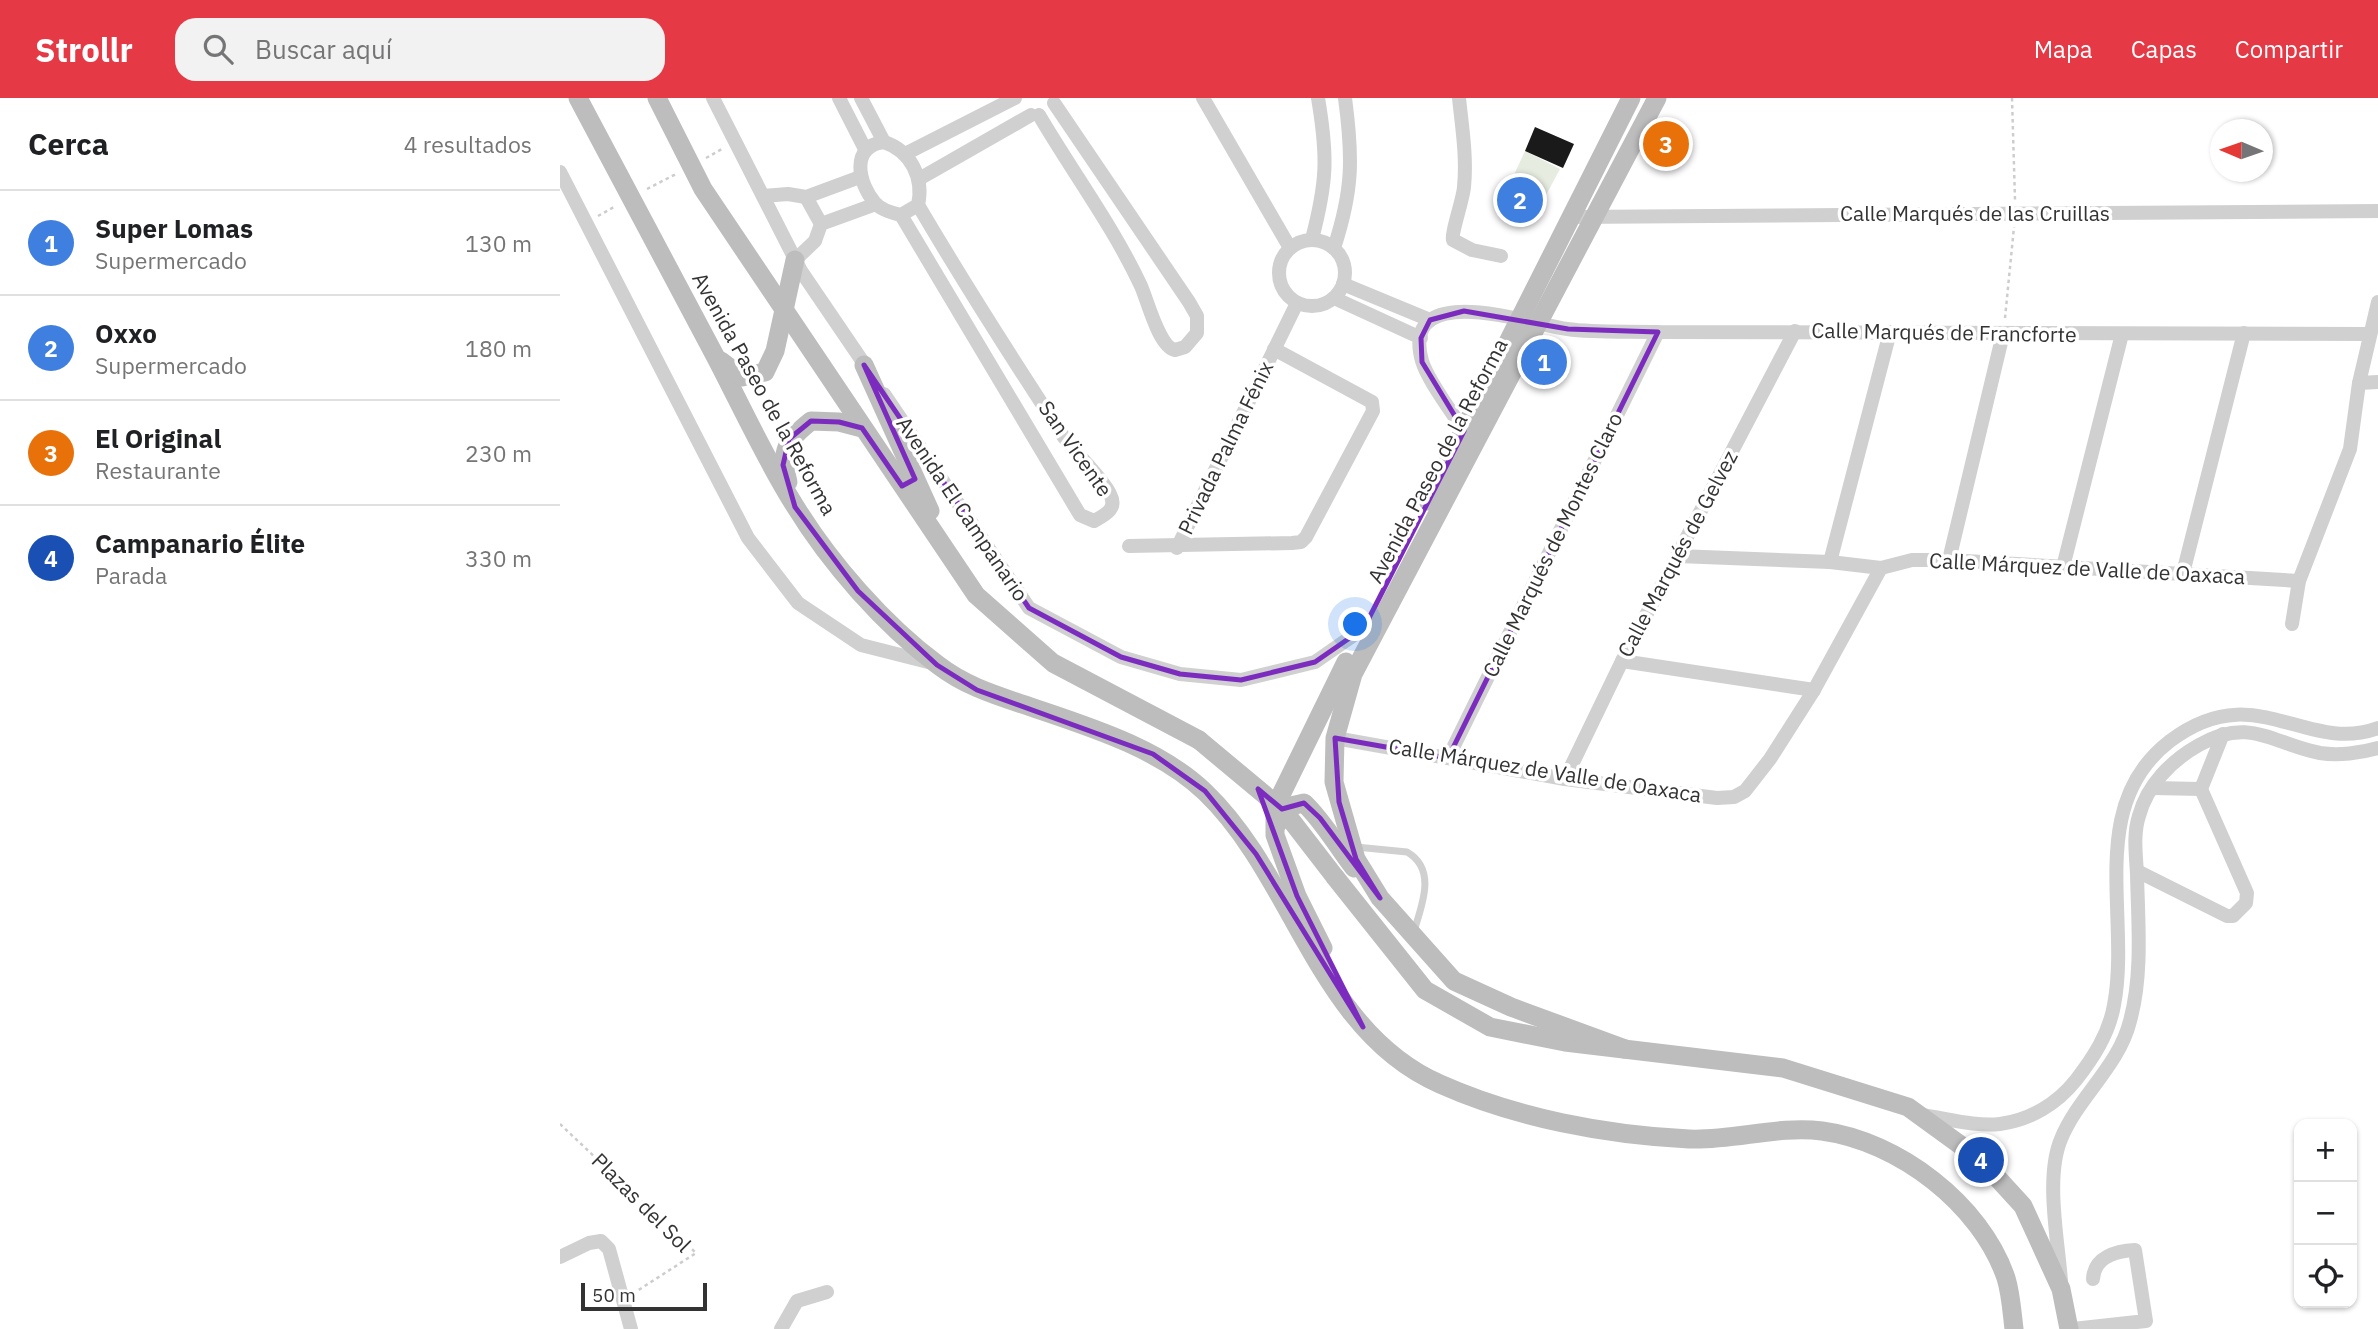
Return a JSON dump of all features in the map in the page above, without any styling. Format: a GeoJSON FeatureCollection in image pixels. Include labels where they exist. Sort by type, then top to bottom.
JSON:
{"type":"FeatureCollection","features":[{"type":"Feature","properties":{"kind":"street","name":"Avenida Paseo de la Reforma"},"geometry":{"type":"LineString","coordinates":[[578,98],[795,507],[858,591],[937,665],[977,690],[1153,754],[1205,791],[1256,854],[1334,986],[1363,1027],[1396,1056],[1436,1083],[1511,1109],[1577,1126],[1692,1139],[1819,1130],[1865,1141],[1909,1162],[1945,1189],[1969,1217],[2006,1278],[2014,1329]]}},
{"type":"Feature","properties":{"kind":"street","name":"Avenida Paseo de la Reforma"},"geometry":{"type":"LineString","coordinates":[[657,98],[691,166],[783,312],[976,595],[1054,663],[1199,740],[1284,811],[1425,990],[1490,1027],[1565,1042],[1783,1068],[1909,1107],[1981,1160],[2023,1206],[2061,1289],[2071,1329]]}},
{"type":"Feature","properties":{"kind":"street","name":"Avenida El Campanario"},"geometry":{"type":"LineString","coordinates":[[713,98],[795,260],[1029,608],[1121,657],[1180,674],[1241,680],[1315,662],[1364,628]]}},
{"type":"Feature","properties":{"kind":"street"},"geometry":{"type":"LineString","coordinates":[[839,98],[865,149]]}},
{"type":"Feature","properties":{"kind":"street"},"geometry":{"type":"LineString","coordinates":[[861,98],[884,142]]}},
{"type":"Feature","properties":{"kind":"street"},"geometry":{"type":"LineString","coordinates":[[905,155],[1015,98]]}},
{"type":"Feature","properties":{"kind":"street"},"geometry":{"type":"LineString","coordinates":[[919,178],[1035,115],[1046,113],[1054,100],[1197,316],[1197,333],[1185,347],[1175,350],[1164,344],[1142,287],[1118,240],[1035,115],[1025,110],[1021,98]]}},
{"type":"Feature","properties":{"kind":"street"},"geometry":{"type":"LineString","coordinates":[[1203,98],[1290,248]]}},
{"type":"Feature","properties":{"kind":"street"},"geometry":{"type":"LineString","coordinates":[[1312,239],[1323,196],[1327,150],[1318,98]]}},
{"type":"Feature","properties":{"kind":"street"},"geometry":{"type":"LineString","coordinates":[[1334,248],[1348,203],[1352,153],[1345,98]]}},
{"type":"Feature","properties":{"kind":"street"},"geometry":{"type":"LineString","coordinates":[[1459,98],[1465,170],[1462,205],[1452,234],[1453,240],[1472,250],[1501,256]]}},
{"type":"Feature","properties":{"kind":"street","name":"Avenida Paseo de la Reforma"},"geometry":{"type":"LineString","coordinates":[[1625,1049],[1511,1007],[1454,981],[1380,898],[1353,847],[1334,782],[1335,738],[1353,674],[1528,321],[1572,217],[1631,98]]}},
{"type":"Feature","properties":{"kind":"street","name":"Avenida Paseo de la Reforma"},"geometry":{"type":"LineString","coordinates":[[1275,835],[1275,807],[1464,431],[1592,216],[1657,98]]}},
{"type":"Feature","properties":{"kind":"street"},"geometry":{"type":"LineString","coordinates":[[884,142],[896,146],[905,155],[919,178],[918,205],[901,215],[876,204],[860,177],[859,162],[865,149],[872,144],[884,142]]}},
{"type":"Feature","properties":{"kind":"street"},"geometry":{"type":"LineString","coordinates":[[560,172],[748,538],[798,603],[861,645],[937,665]]}},
{"type":"Feature","properties":{"kind":"street"},"geometry":{"type":"LineString","coordinates":[[763,196],[789,194],[806,197],[860,177]]}},
{"type":"Feature","properties":{"kind":"street"},"geometry":{"type":"LineString","coordinates":[[716,357],[742,377],[765,372],[775,351],[795,260],[815,241],[821,224],[806,197]]}},
{"type":"Feature","properties":{"kind":"street"},"geometry":{"type":"LineString","coordinates":[[821,224],[876,204]]}},
{"type":"Feature","properties":{"kind":"street","name":"San Vicente"},"geometry":{"type":"LineString","coordinates":[[901,215],[1080,515],[1094,521],[1108,513],[1113,503],[1110,493],[1077,456],[973,299],[918,205]]}},
{"type":"Feature","properties":{"kind":"street","name":"Calle Marqués de las Cruillas"},"geometry":{"type":"LineString","coordinates":[[1572,217],[2378,211]]}},
{"type":"Feature","properties":{"kind":"street"},"geometry":{"type":"LineString","coordinates":[[1312,239],[1334,248],[1344,264],[1343,284],[1334,298],[1316,306],[1297,303],[1284,292],[1279,277],[1281,261],[1290,248],[1312,239]]}},
{"type":"Feature","properties":{"kind":"street"},"geometry":{"type":"LineString","coordinates":[[1343,284],[1430,320],[1421,338],[1422,362],[1464,431]]}},
{"type":"Feature","properties":{"kind":"street"},"geometry":{"type":"LineString","coordinates":[[1334,298],[1421,338]]}},
{"type":"Feature","properties":{"kind":"street"},"geometry":{"type":"LineString","coordinates":[[957,312],[973,299]]}},
{"type":"Feature","properties":{"kind":"street"},"geometry":{"type":"LineString","coordinates":[[2292,624],[2299,581],[2350,449],[2360,383],[2378,302]]}},
{"type":"Feature","properties":{"kind":"street","name":"Privada Palma Fénix"},"geometry":{"type":"LineString","coordinates":[[1177,548],[1297,303]]}},
{"type":"Feature","properties":{"kind":"street","name":"Calle Marqués de Francforte"},"geometry":{"type":"LineString","coordinates":[[1430,320],[1445,312],[1464,311],[1568,329],[1658,332],[2370,334]]}},
{"type":"Feature","properties":{"kind":"street","name":"Calle Marqués de Gelvez"},"geometry":{"type":"LineString","coordinates":[[1565,779],[1622,661],[1795,331]]}},
{"type":"Feature","properties":{"kind":"street","name":"Calle Marqués de Montes Claro"},"geometry":{"type":"LineString","coordinates":[[1448,758],[1658,332]]}},
{"type":"Feature","properties":{"kind":"street"},"geometry":{"type":"LineString","coordinates":[[1830,562],[1890,332]]}},
{"type":"Feature","properties":{"kind":"street"},"geometry":{"type":"LineString","coordinates":[[2183,573],[2244,333]]}},
{"type":"Feature","properties":{"kind":"street"},"geometry":{"type":"LineString","coordinates":[[1949,560],[2003,334]]}},
{"type":"Feature","properties":{"kind":"street"},"geometry":{"type":"LineString","coordinates":[[2063,567],[2122,334]]}},
{"type":"Feature","properties":{"kind":"street","name":"Privada Palma Fénix"},"geometry":{"type":"LineString","coordinates":[[1129,547],[1177,548],[1301,542],[1373,411],[1372,402],[1274,349]]}},
{"type":"Feature","properties":{"kind":"street"},"geometry":{"type":"LineString","coordinates":[[864,365],[950,557]]}},
{"type":"Feature","properties":{"kind":"street"},"geometry":{"type":"LineString","coordinates":[[2360,383],[2378,382]]}},
{"type":"Feature","properties":{"kind":"street"},"geometry":{"type":"LineString","coordinates":[[795,507],[783,466],[789,439],[811,421],[839,422],[862,428]]}},
{"type":"Feature","properties":{"kind":"street"},"geometry":{"type":"LineString","coordinates":[[1678,556],[1830,562],[1881,568]]}},
{"type":"Feature","properties":{"kind":"street","name":"Calle Márquez de Valle de Oaxaca"},"geometry":{"type":"LineString","coordinates":[[1335,738],[1565,779],[1717,798],[1734,797],[1745,791],[1770,759],[1814,690],[1881,568],[1912,561],[1949,560],[2299,581]]}},
{"type":"Feature","properties":{"kind":"street"},"geometry":{"type":"LineString","coordinates":[[1622,661],[1814,690]]}},
{"type":"Feature","properties":{"kind":"street"},"geometry":{"type":"LineString","coordinates":[[1921,1115],[1996,1124],[2017,1121],[2042,1111],[2068,1090],[2097,1052],[2114,1007],[2119,955],[2116,891],[2119,822],[2133,782],[2169,742],[2204,722],[2241,714],[2261,714],[2312,729],[2352,735],[2378,729]]}},
{"type":"Feature","properties":{"kind":"street"},"geometry":{"type":"LineString","coordinates":[[2137,872],[2227,916],[2233,916],[2246,903],[2247,893],[2201,789],[2224,734]]}},
{"type":"Feature","properties":{"kind":"street"},"geometry":{"type":"LineString","coordinates":[[2061,1289],[2053,1177],[2060,1140],[2115,1055],[2130,1023],[2137,981],[2139,815],[2153,788],[2176,760],[2224,734],[2265,734],[2322,753],[2378,748]]}},
{"type":"Feature","properties":{"kind":"street"},"geometry":{"type":"LineString","coordinates":[[2153,788],[2201,789]]}},
{"type":"Feature","properties":{"kind":"street"},"geometry":{"type":"LineString","coordinates":[[1363,1027],[1297,896],[1275,835],[1282,808],[1304,803],[1320,818],[1336,845],[1380,898]]}},
{"type":"Feature","properties":{"kind":"street"},"geometry":{"type":"LineString","coordinates":[[560,1257],[589,1243],[601,1241],[609,1249],[631,1329]]}},
{"type":"Feature","properties":{"kind":"street"},"geometry":{"type":"LineString","coordinates":[[2071,1329],[2146,1321],[2135,1250],[2103,1258],[2094,1270],[2093,1279]]}},
{"type":"Feature","properties":{"kind":"street"},"geometry":{"type":"LineString","coordinates":[[781,1329],[797,1301],[827,1292]]}},
{"type":"Feature","properties":{"kind":"lane"},"geometry":{"type":"LineString","coordinates":[[1353,847],[1407,852],[1414,856],[1425,877],[1427,890],[1413,935]]}},
{"type":"Feature","properties":{"kind":"path"},"geometry":{"type":"LineString","coordinates":[[586,222],[735,142]]}},
{"type":"Feature","properties":{"kind":"path","name":"Plazas del Sol"},"geometry":{"type":"LineString","coordinates":[[560,1124],[696,1253],[622,1300]]}},
{"type":"Feature","properties":{"kind":"highlighted area"},"geometry":{"type":"Polygon","coordinates":[[[1464,311],[1568,329],[1658,332],[1448,758],[1335,738],[1339,802],[1356,859],[1380,898],[1320,818],[1304,803],[1282,809],[1258,789],[1297,896],[1363,1027],[1256,854],[1205,791],[1153,754],[977,690],[937,665],[858,591],[795,507],[783,465],[789,439],[811,421],[839,422],[862,428],[902,486],[915,479],[864,365],[1029,608],[1121,657],[1180,674],[1241,680],[1315,662],[1364,628],[1464,431],[1422,362],[1421,338],[1430,320],[1464,311]]]}},
{"type":"Feature","properties":{"kind":"shaded area"},"geometry":{"type":"Polygon","coordinates":[[[1525,151],[1560,169],[1546,195],[1513,177],[1525,151]]]}},
{"type":"Feature","properties":{"kind":"building"},"geometry":{"type":"Polygon","coordinates":[[[1535,127],[1574,144],[1563,168],[1525,151],[1535,127]]]}},
{"type":"Feature","properties":{"kind":"place","name":"El Original"},"geometry":{"type":"Point","coordinates":[1666,144]}},
{"type":"Feature","properties":{"kind":"place","name":"Oxxo"},"geometry":{"type":"Point","coordinates":[1520,200]}},
{"type":"Feature","properties":{"kind":"place","name":"Super Lomas"},"geometry":{"type":"Point","coordinates":[1544,362]}},
{"type":"Feature","properties":{"kind":"place","name":"Campanario Élite"},"geometry":{"type":"Point","coordinates":[1981,1160]}}]}
